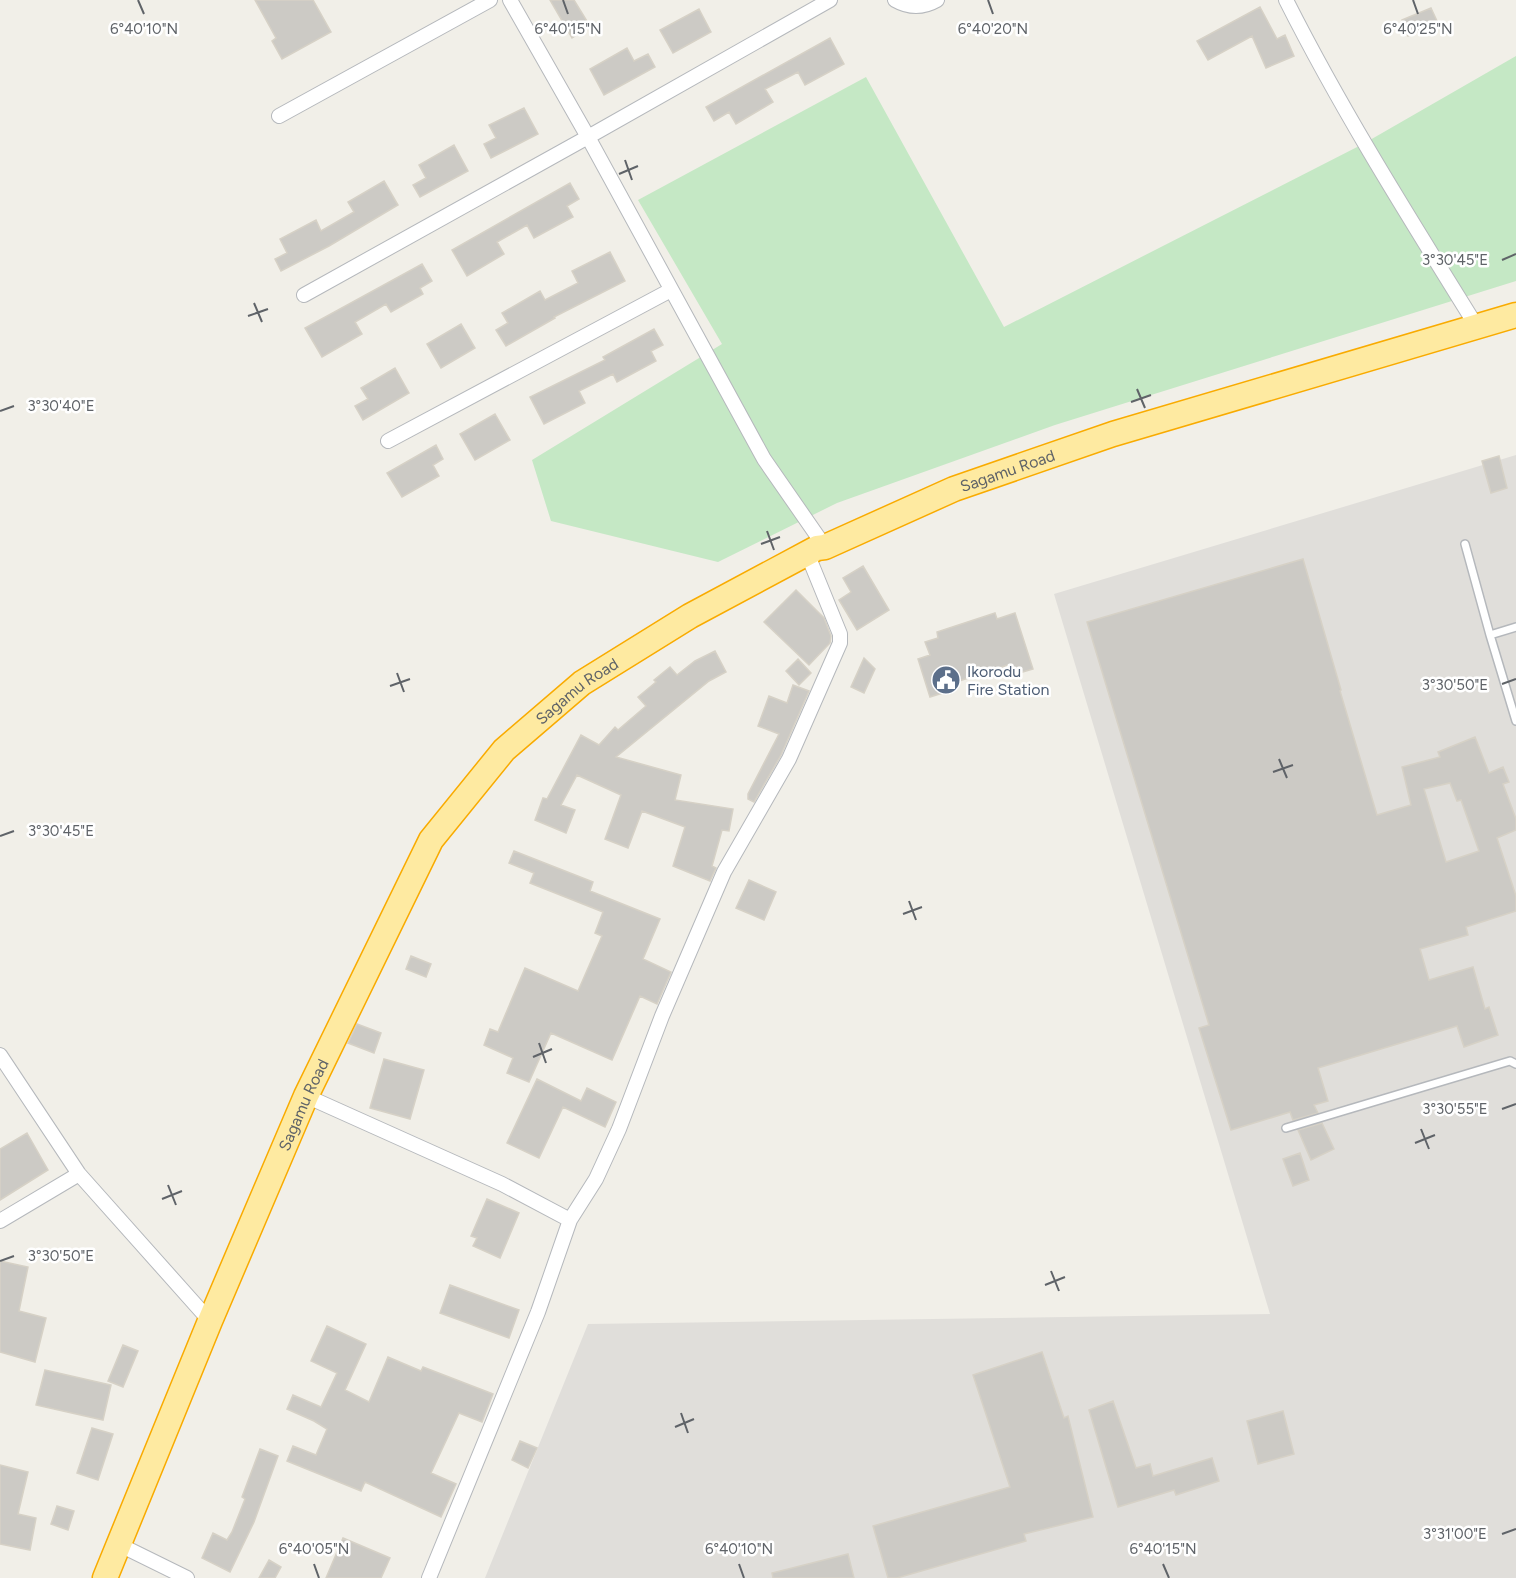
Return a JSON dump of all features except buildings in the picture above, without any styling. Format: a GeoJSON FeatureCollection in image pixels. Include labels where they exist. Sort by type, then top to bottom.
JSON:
{"type":"FeatureCollection","features":[{"type":"Feature","properties":{"kind":"highway","name":"Sagamu Road"},"geometry":{"type":"LineString","coordinates":[[105,1578],[210,1321],[306,1096],[431,840],[504,750],[582,683],[690,616],[816,550],[954,489],[1113,434],[1516,315]]}},
{"type":"Feature","properties":{"kind":"street"},"geometry":{"type":"LineString","coordinates":[[279,116],[490,0]]}},
{"type":"Feature","properties":{"kind":"street"},"geometry":{"type":"LineString","coordinates":[[429,1578],[538,1312],[570,1220],[596,1179],[619,1129],[662,1016],[724,872],[789,759],[840,644],[840,634],[816,550],[510,0]]}},
{"type":"Feature","properties":{"kind":"street"},"geometry":{"type":"LineString","coordinates":[[304,295],[830,0]]}},
{"type":"Feature","properties":{"kind":"street"},"geometry":{"type":"LineString","coordinates":[[895,0],[914,7],[937,0]]}},
{"type":"Feature","properties":{"kind":"street"},"geometry":{"type":"LineString","coordinates":[[1286,0],[1308,45],[1363,144],[1477,327]]}},
{"type":"Feature","properties":{"kind":"street"},"geometry":{"type":"LineString","coordinates":[[388,441],[671,290]]}},
{"type":"Feature","properties":{"kind":"street"},"geometry":{"type":"LineString","coordinates":[[0,1055],[79,1174],[210,1321]]}},
{"type":"Feature","properties":{"kind":"street"},"geometry":{"type":"LineString","coordinates":[[306,1096],[502,1184],[570,1220]]}},
{"type":"Feature","properties":{"kind":"street"},"geometry":{"type":"LineString","coordinates":[[0,1221],[79,1174]]}},
{"type":"Feature","properties":{"kind":"street"},"geometry":{"type":"LineString","coordinates":[[118,1544],[187,1578]]}},
{"type":"Feature","properties":{"kind":"lane"},"geometry":{"type":"LineString","coordinates":[[1465,544],[1516,721]]}},
{"type":"Feature","properties":{"kind":"lane"},"geometry":{"type":"LineString","coordinates":[[1490,635],[1516,627]]}},
{"type":"Feature","properties":{"kind":"lane"},"geometry":{"type":"LineString","coordinates":[[1286,1128],[1510,1061],[1516,1064]]}},
{"type":"Feature","properties":{"kind":"shaded area"},"geometry":{"type":"Polygon","coordinates":[[[1516,455],[1516,1578],[485,1578],[588,1324],[1270,1314],[1054,594],[1516,455]]]}},
{"type":"Feature","properties":{"kind":"green space"},"geometry":{"type":"Polygon","coordinates":[[[1516,56],[1516,281],[1055,425],[837,503],[718,562],[551,521],[532,460],[722,344],[638,200],[866,77],[1004,327],[1363,144],[1516,56]]]}},
{"type":"Feature","properties":{"kind":"place","name":"Ikorodu Fire Station"},"geometry":{"type":"Point","coordinates":[946,680]}}]}
